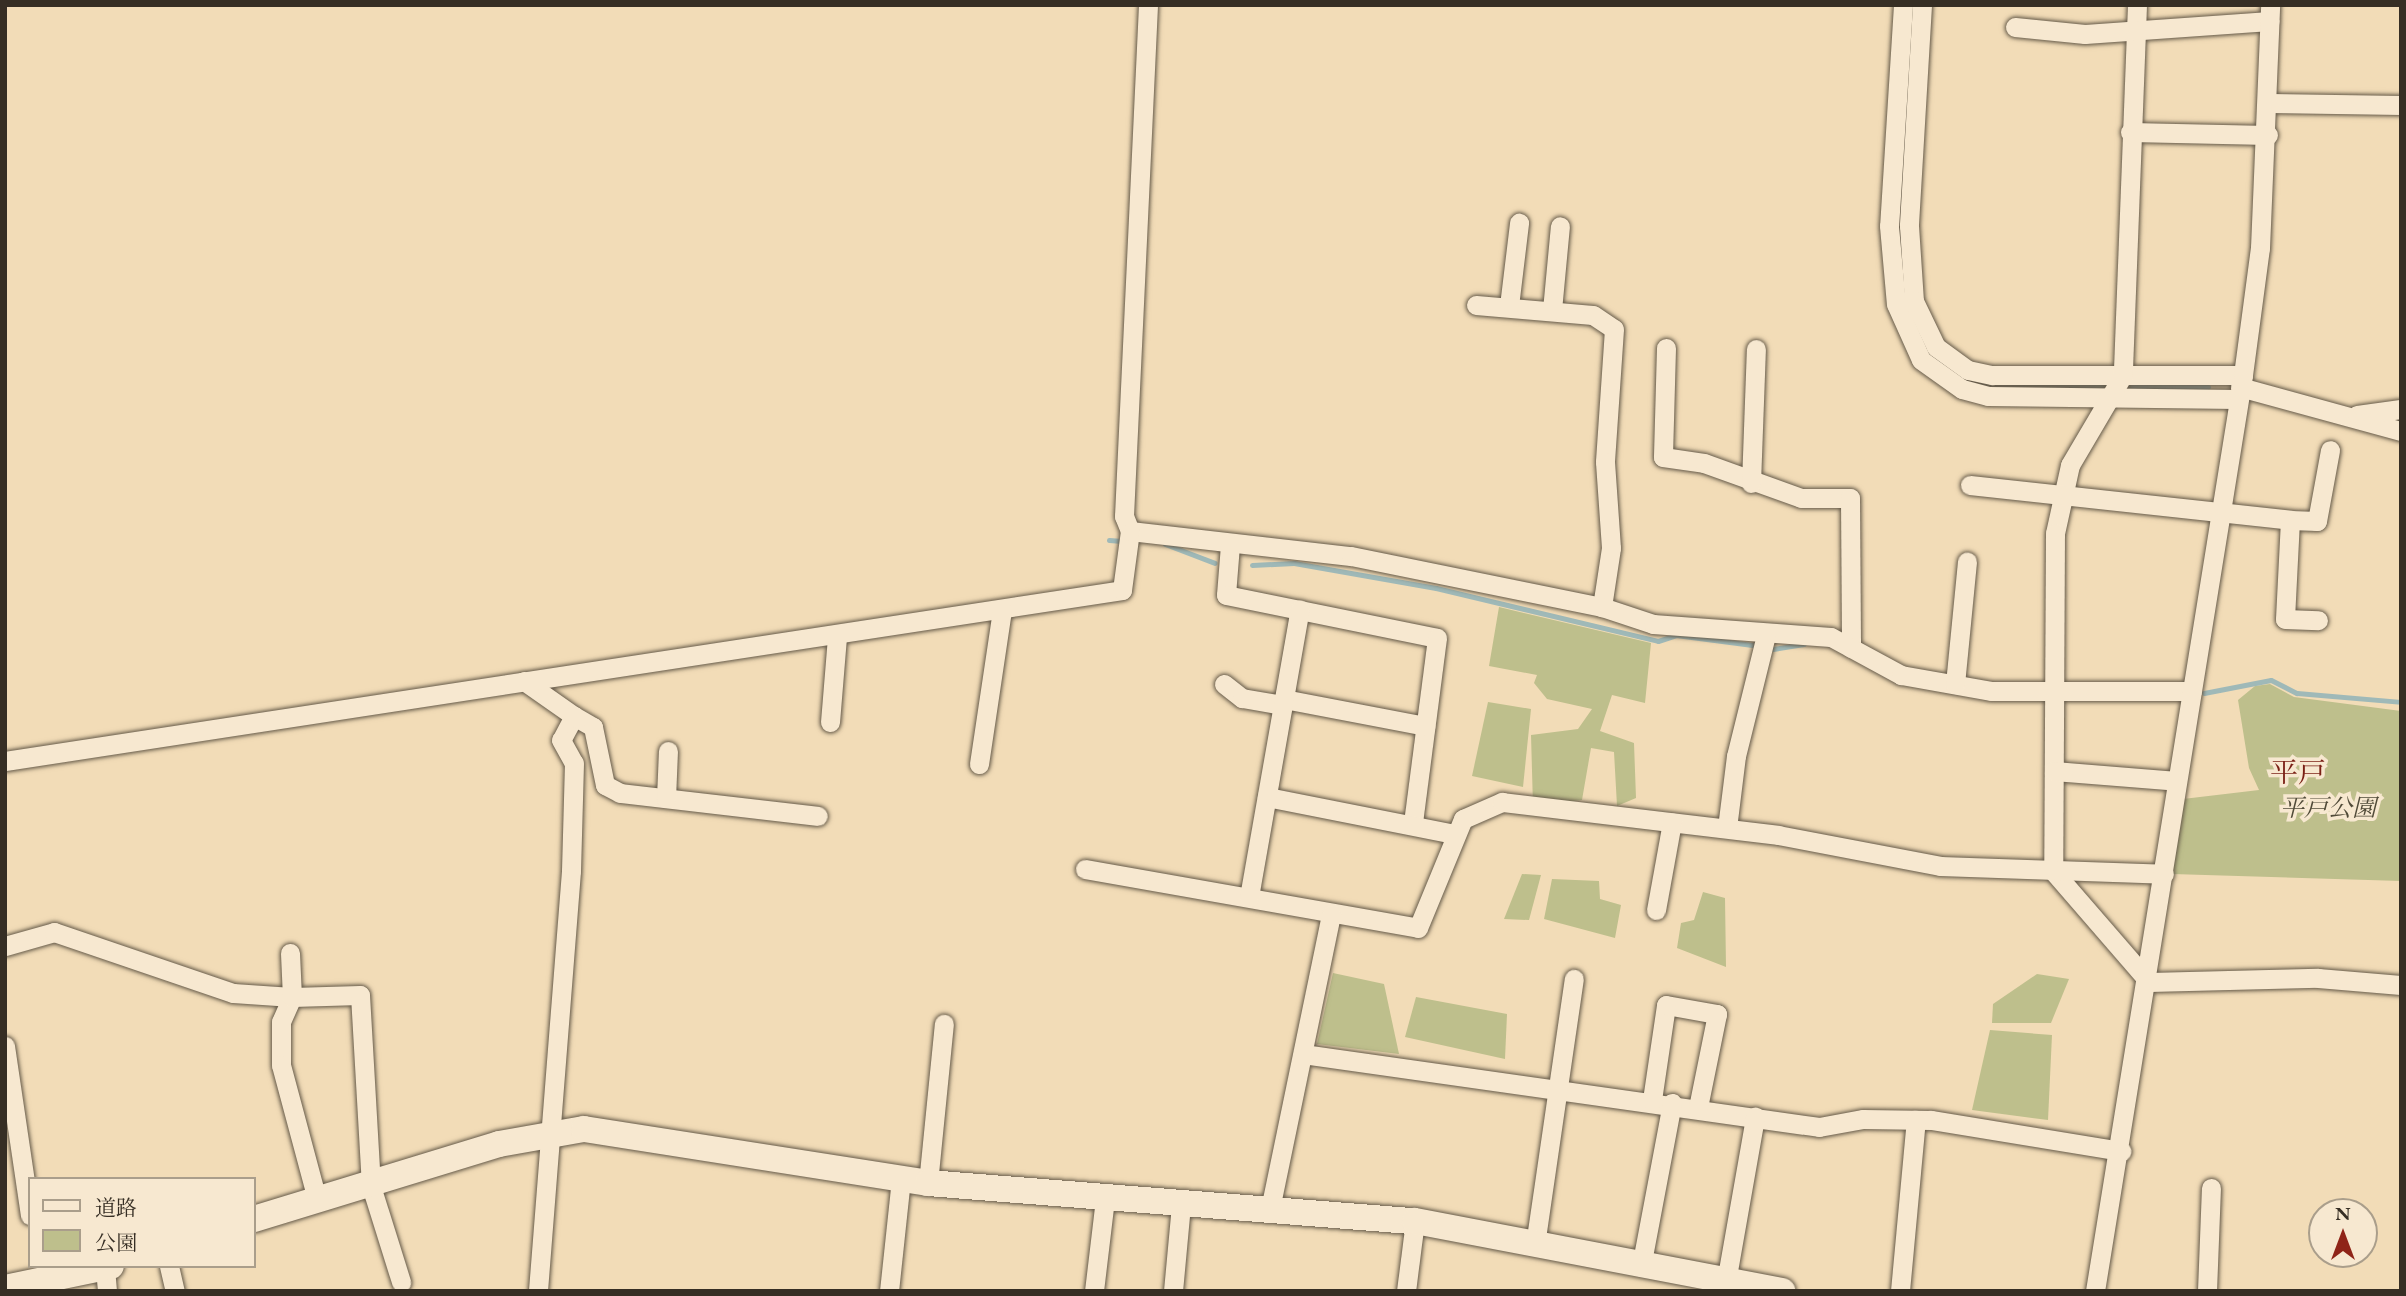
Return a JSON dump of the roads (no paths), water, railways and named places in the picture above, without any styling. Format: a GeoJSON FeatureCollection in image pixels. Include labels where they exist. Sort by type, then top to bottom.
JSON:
{"type":"FeatureCollection","features":[{"type":"Feature","properties":{"kind":"street"},"geometry":{"type":"LineString","coordinates":[[5,761],[1002,611],[1122,590],[1130,531],[1124,516],[1148,5]]}},
{"type":"Feature","properties":{"kind":"street"},"geometry":{"type":"LineString","coordinates":[[1903,5],[1887,182],[1896,304],[1911,345],[1921,360],[1962,389],[1988,396],[2107,399],[2240,387]]}},
{"type":"Feature","properties":{"kind":"street"},"geometry":{"type":"LineString","coordinates":[[1922,5],[1907,182],[1921,325],[1936,346],[1968,370],[2123,375],[2240,387],[2401,431]]}},
{"type":"Feature","properties":{"kind":"street"},"geometry":{"type":"LineString","coordinates":[[2137,5],[2130,132],[2123,375],[2070,465],[2055,533],[2053,871],[2150,982]]}},
{"type":"Feature","properties":{"kind":"street"},"geometry":{"type":"LineString","coordinates":[[2015,27],[2136,32],[2270,13],[2268,135],[2240,387],[2177,781],[2150,982],[2095,1291]]}},
{"type":"Feature","properties":{"kind":"street"},"geometry":{"type":"LineString","coordinates":[[2270,103],[2401,105]]}},
{"type":"Feature","properties":{"kind":"street"},"geometry":{"type":"LineString","coordinates":[[2130,132],[2268,135]]}},
{"type":"Feature","properties":{"kind":"street"},"geometry":{"type":"LineString","coordinates":[[1509,306],[1519,223]]}},
{"type":"Feature","properties":{"kind":"street"},"geometry":{"type":"LineString","coordinates":[[1552,310],[1560,226]]}},
{"type":"Feature","properties":{"kind":"street"},"geometry":{"type":"LineString","coordinates":[[1476,305],[1593,315],[1614,329],[1605,462],[1611,548],[1602,607]]}},
{"type":"Feature","properties":{"kind":"street"},"geometry":{"type":"LineString","coordinates":[[1666,348],[1663,457],[1704,463],[1751,483],[1801,498],[1850,498],[1851,648]]}},
{"type":"Feature","properties":{"kind":"street"},"geometry":{"type":"LineString","coordinates":[[1751,483],[1756,349]]}},
{"type":"Feature","properties":{"kind":"street"},"geometry":{"type":"LineString","coordinates":[[2348,416],[2401,409]]}},
{"type":"Feature","properties":{"kind":"street"},"geometry":{"type":"LineString","coordinates":[[1970,485],[2063,497],[2316,521],[2330,450]]}},
{"type":"Feature","properties":{"kind":"street"},"geometry":{"type":"LineString","coordinates":[[2290,520],[2285,619],[2318,620]]}},
{"type":"Feature","properties":{"kind":"street"},"geometry":{"type":"LineString","coordinates":[[1130,531],[1230,545],[1351,556],[1602,607],[1653,624],[1766,635],[1831,637],[1902,675],[1955,684],[2053,695],[2192,691]]}},
{"type":"Feature","properties":{"kind":"street"},"geometry":{"type":"LineString","coordinates":[[1230,545],[1226,595],[1437,638],[1413,824]]}},
{"type":"Feature","properties":{"kind":"street"},"geometry":{"type":"LineString","coordinates":[[1955,684],[1967,562]]}},
{"type":"Feature","properties":{"kind":"street"},"geometry":{"type":"LineString","coordinates":[[1249,897],[1300,609]]}},
{"type":"Feature","properties":{"kind":"street"},"geometry":{"type":"LineString","coordinates":[[979,764],[1002,611]]}},
{"type":"Feature","properties":{"kind":"street"},"geometry":{"type":"LineString","coordinates":[[1727,828],[1736,756],[1766,635]]}},
{"type":"Feature","properties":{"kind":"street"},"geometry":{"type":"LineString","coordinates":[[830,722],[837,636]]}},
{"type":"Feature","properties":{"kind":"street"},"geometry":{"type":"LineString","coordinates":[[524,681],[593,727],[605,785],[620,793],[818,816]]}},
{"type":"Feature","properties":{"kind":"street"},"geometry":{"type":"LineString","coordinates":[[1224,684],[1242,698],[1284,702],[1424,726]]}},
{"type":"Feature","properties":{"kind":"street"},"geometry":{"type":"LineString","coordinates":[[538,1291],[547,1133],[554,1117],[571,871],[573,763],[561,740],[574,716]]}},
{"type":"Feature","properties":{"kind":"street"},"geometry":{"type":"LineString","coordinates":[[666,798],[668,751]]}},
{"type":"Feature","properties":{"kind":"street"},"geometry":{"type":"LineString","coordinates":[[2054,771],[2177,781]]}},
{"type":"Feature","properties":{"kind":"street"},"geometry":{"type":"LineString","coordinates":[[1267,797],[1454,834]]}},
{"type":"Feature","properties":{"kind":"street"},"geometry":{"type":"LineString","coordinates":[[1085,869],[1418,928],[1429,913],[1454,834],[1463,819],[1502,802],[1727,828],[1940,866],[2164,874]]}},
{"type":"Feature","properties":{"kind":"street"},"geometry":{"type":"LineString","coordinates":[[1656,910],[1672,822]]}},
{"type":"Feature","properties":{"kind":"street"},"geometry":{"type":"LineString","coordinates":[[1270,1209],[1331,914]]}},
{"type":"Feature","properties":{"kind":"street"},"geometry":{"type":"LineString","coordinates":[[5,946],[54,932],[233,993],[292,997],[360,995],[371,1186],[401,1282]]}},
{"type":"Feature","properties":{"kind":"street"},"geometry":{"type":"LineString","coordinates":[[290,953],[292,997],[281,1021],[281,1065],[307,1144],[316,1196]]}},
{"type":"Feature","properties":{"kind":"street"},"geometry":{"type":"LineString","coordinates":[[1535,1245],[1574,978]]}},
{"type":"Feature","properties":{"kind":"street"},"geometry":{"type":"LineString","coordinates":[[2150,982],[2318,978],[2401,985]]}},
{"type":"Feature","properties":{"kind":"street"},"geometry":{"type":"LineString","coordinates":[[1652,1100],[1666,1004],[1717,1014],[1698,1107]]}},
{"type":"Feature","properties":{"kind":"street"},"geometry":{"type":"LineString","coordinates":[[928,1183],[944,1024]]}},
{"type":"Feature","properties":{"kind":"street"},"geometry":{"type":"LineString","coordinates":[[5,1046],[28,1201]]}},
{"type":"Feature","properties":{"kind":"street"},"geometry":{"type":"LineString","coordinates":[[1303,1054],[1559,1086],[1819,1127],[1916,1120],[2121,1151]]}},
{"type":"Feature","properties":{"kind":"street"},"geometry":{"type":"LineString","coordinates":[[1641,1267],[1672,1103]]}},
{"type":"Feature","properties":{"kind":"street"},"geometry":{"type":"LineString","coordinates":[[1726,1282],[1755,1117]]}},
{"type":"Feature","properties":{"kind":"street"},"geometry":{"type":"LineString","coordinates":[[1900,1291],[1916,1120]]}},
{"type":"Feature","properties":{"kind":"street"},"geometry":{"type":"LineString","coordinates":[[256,1218],[316,1196],[371,1186],[547,1133],[638,1135],[928,1183],[1181,1205],[1415,1221],[1641,1267],[1782,1291]]}},
{"type":"Feature","properties":{"kind":"street"},"geometry":{"type":"LineString","coordinates":[[889,1291],[901,1179]]}},
{"type":"Feature","properties":{"kind":"street"},"geometry":{"type":"LineString","coordinates":[[2207,1291],[2211,1188]]}},
{"type":"Feature","properties":{"kind":"street"},"geometry":{"type":"LineString","coordinates":[[1094,1291],[1105,1199]]}},
{"type":"Feature","properties":{"kind":"street"},"geometry":{"type":"LineString","coordinates":[[1173,1291],[1181,1205]]}},
{"type":"Feature","properties":{"kind":"street"},"geometry":{"type":"LineString","coordinates":[[1406,1291],[1415,1221]]}},
{"type":"Feature","properties":{"kind":"street"},"geometry":{"type":"LineString","coordinates":[[169,1268],[175,1291]]}},
{"type":"Feature","properties":{"kind":"street"},"geometry":{"type":"LineString","coordinates":[[5,1288],[38,1274],[107,1275]]}},
{"type":"Feature","properties":{"kind":"waterway"},"geometry":{"type":"LineString","coordinates":[[1980,384],[2110,386]]}},
{"type":"Feature","properties":{"kind":"waterway"},"geometry":{"type":"LineString","coordinates":[[2123,386],[2208,387]]}},
{"type":"Feature","properties":{"kind":"waterway"},"geometry":{"type":"LineString","coordinates":[[1109,540],[1122,541]]}},
{"type":"Feature","properties":{"kind":"waterway"},"geometry":{"type":"LineString","coordinates":[[1165,544],[1215,563]]}},
{"type":"Feature","properties":{"kind":"waterway"},"geometry":{"type":"LineString","coordinates":[[1252,565],[1294,563],[1436,588],[1658,641],[1676,635],[1752,645]]}},
{"type":"Feature","properties":{"kind":"waterway"},"geometry":{"type":"LineString","coordinates":[[1773,649],[1804,644]]}},
{"type":"Feature","properties":{"kind":"waterway"},"geometry":{"type":"LineString","coordinates":[[2204,693],[2271,680],[2297,693],[2401,702]]}},
{"type":"Feature","properties":{"kind":"district","name":"平戸"},"geometry":{"type":"Point","coordinates":[2298,772]}},
{"type":"Feature","properties":{"kind":"park label","name":"平戸公園"},"geometry":{"type":"Point","coordinates":[2328,808]}}]}
